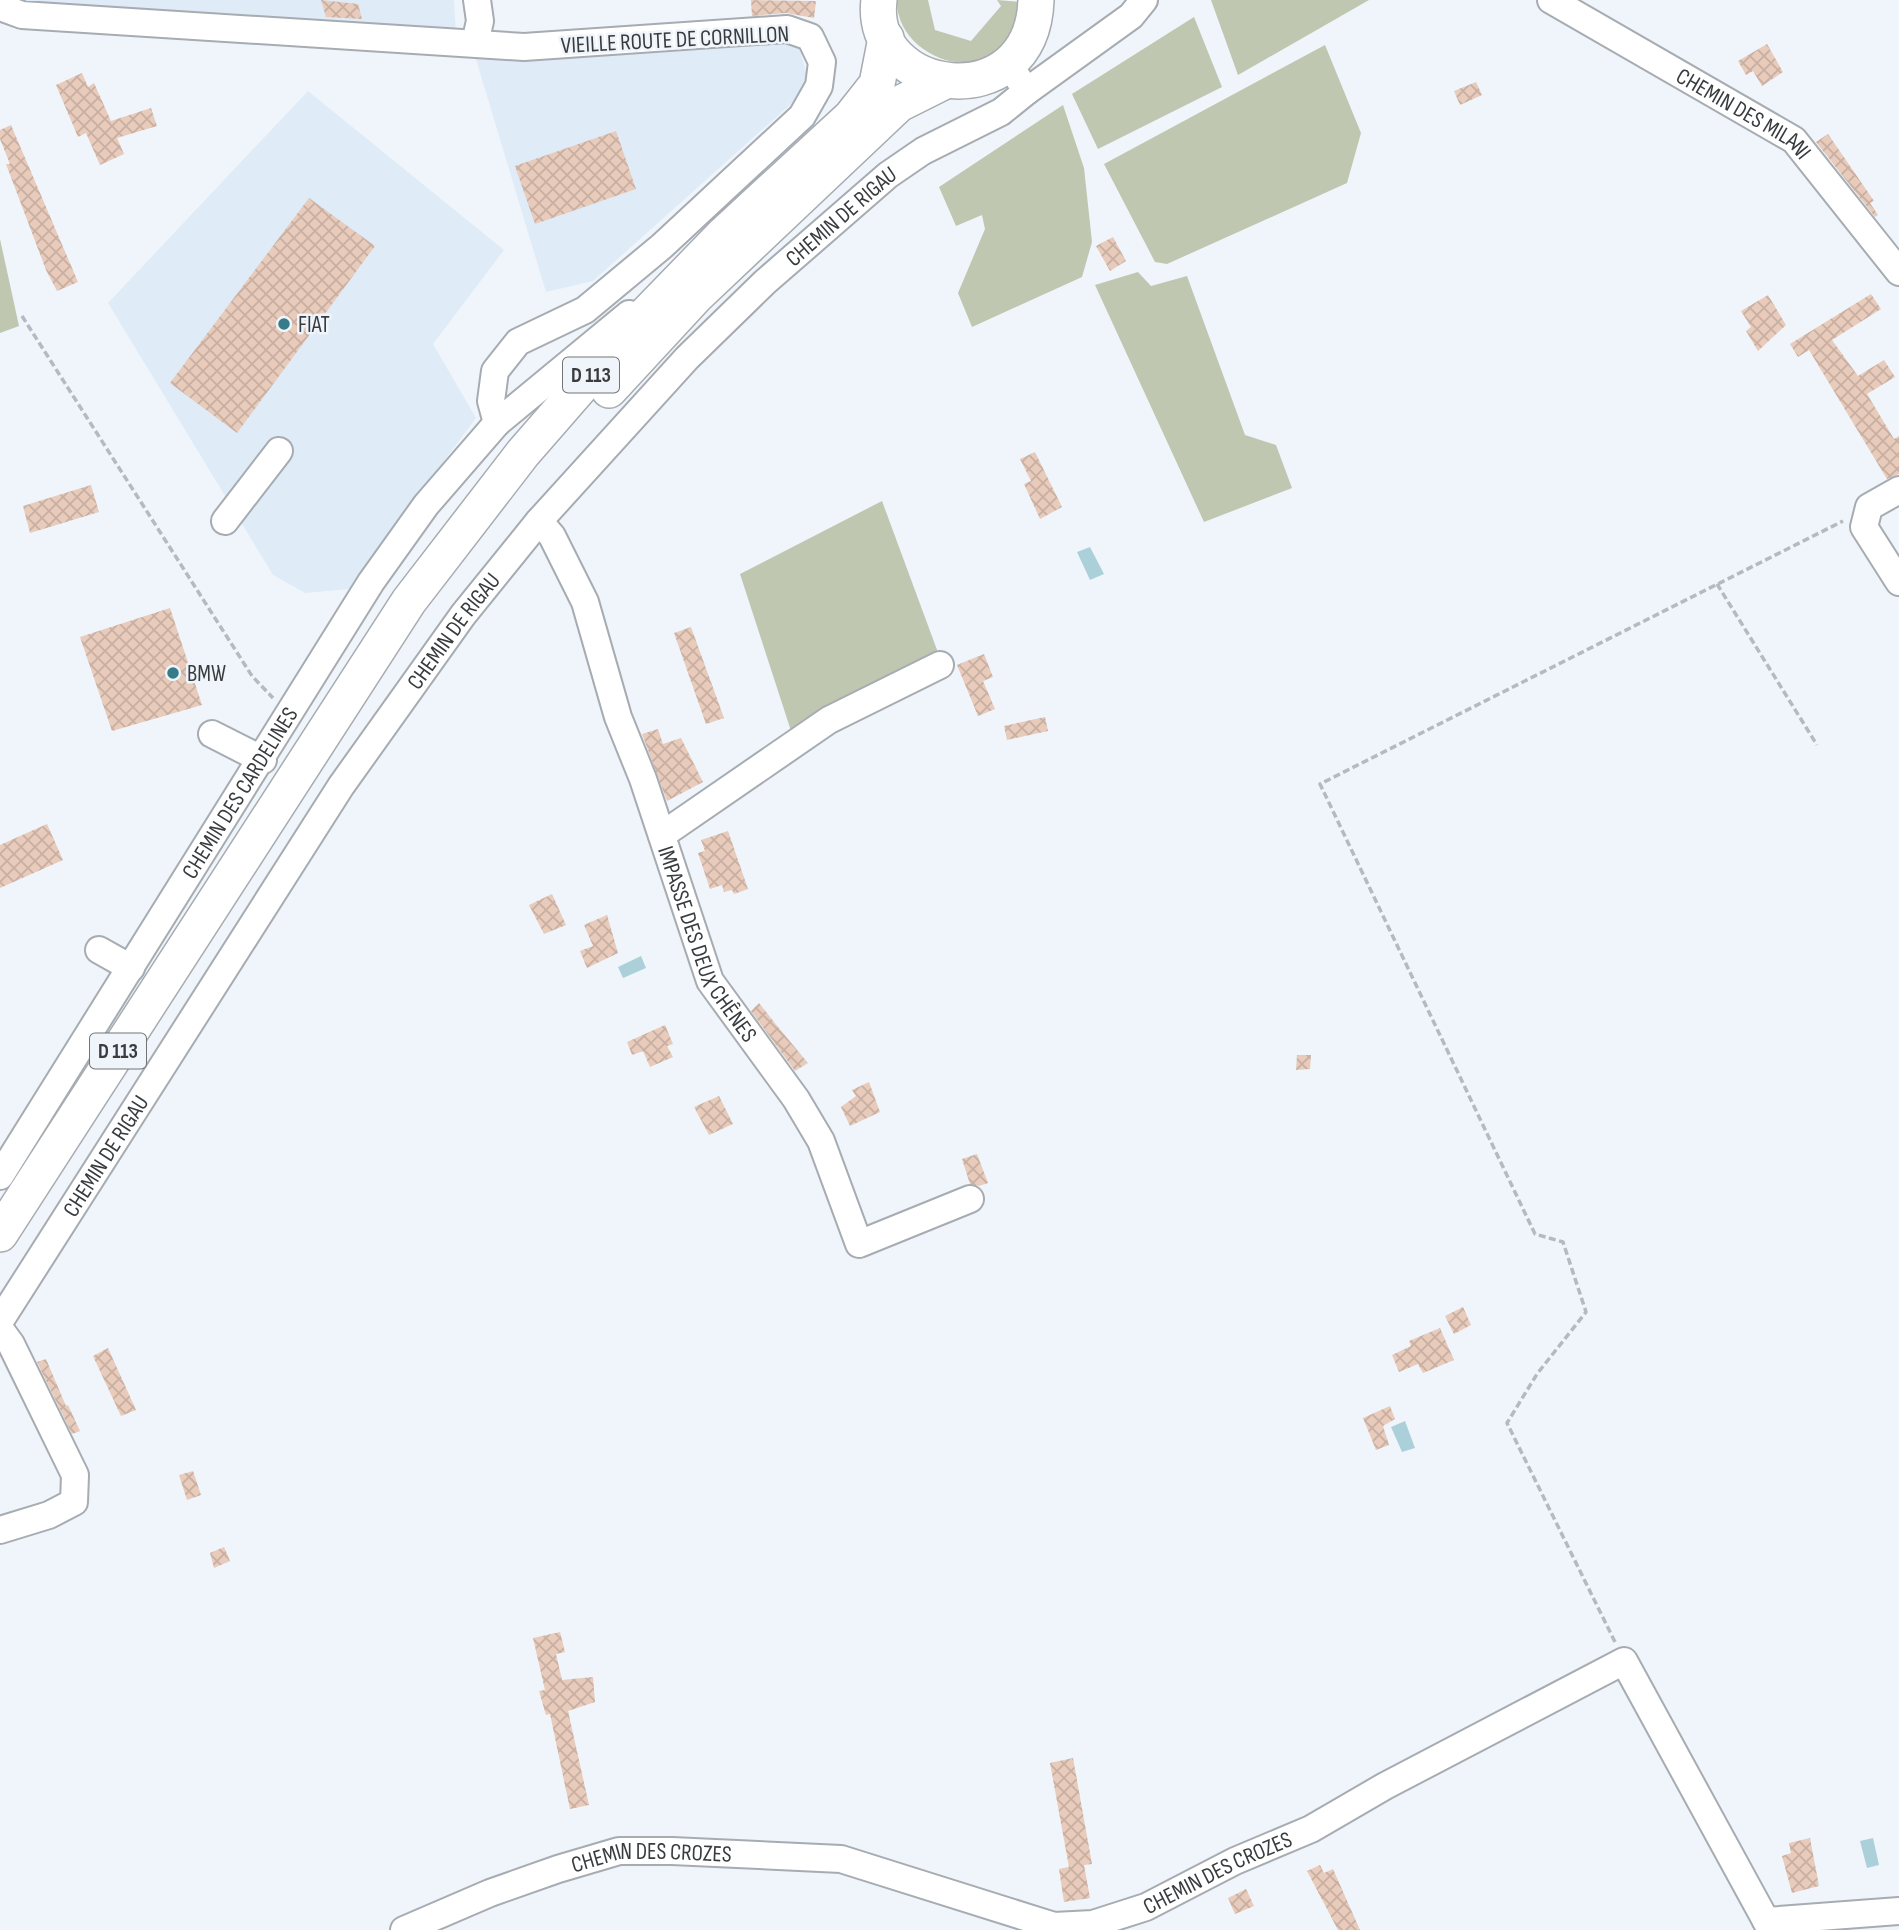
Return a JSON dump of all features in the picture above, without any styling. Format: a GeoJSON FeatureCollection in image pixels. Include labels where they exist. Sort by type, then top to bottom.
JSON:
{"type":"FeatureCollection","features":[{"type":"Feature","properties":{"kind":"main road"},"geometry":{"type":"LineString","coordinates":[[879,11],[911,67],[945,81],[1018,77],[1026,42],[1040,6]]}},
{"type":"Feature","properties":{"kind":"main road","name":"D 113"},"geometry":{"type":"LineString","coordinates":[[0,1234],[409,601],[523,453],[624,337],[724,234],[851,117],[877,84],[879,11]]}},
{"type":"Feature","properties":{"kind":"main road","name":"D 113"},"geometry":{"type":"LineString","coordinates":[[319,740],[341,722],[493,525],[589,412],[695,297],[899,104],[945,81]]}},
{"type":"Feature","properties":{"kind":"street"},"geometry":{"type":"LineString","coordinates":[[475,43],[480,20],[477,0]]}},
{"type":"Feature","properties":{"kind":"street"},"geometry":{"type":"LineString","coordinates":[[1018,77],[1131,16],[1144,0]]}},
{"type":"Feature","properties":{"kind":"street","name":"CHEMIN DES MILANI"},"geometry":{"type":"LineString","coordinates":[[1550,0],[1794,140],[1899,272]]}},
{"type":"Feature","properties":{"kind":"street","name":"VIEILLE ROUTE DE CORNILLON"},"geometry":{"type":"LineString","coordinates":[[0,7],[22,15],[524,47],[787,29],[810,37],[822,62],[819,86],[802,116],[662,246],[585,310],[518,342],[495,371],[491,401],[497,423]]}},
{"type":"Feature","properties":{"kind":"street","name":"CHEMIN DE RIGAU"},"geometry":{"type":"LineString","coordinates":[[0,1321],[341,786],[463,615],[539,522],[687,358],[765,282],[888,175],[923,151],[1001,112],[1018,77]]}},
{"type":"Feature","properties":{"kind":"street","name":"CHEMIN DES CARDELINES"},"geometry":{"type":"LineString","coordinates":[[0,1176],[263,760],[371,582],[426,505],[497,423],[724,234]]}},
{"type":"Feature","properties":{"kind":"street"},"geometry":{"type":"LineString","coordinates":[[225,521],[279,451]]}},
{"type":"Feature","properties":{"kind":"street"},"geometry":{"type":"LineString","coordinates":[[1899,490],[1869,508],[1864,527],[1899,582]]}},
{"type":"Feature","properties":{"kind":"street","name":"IMPASSE DES DEUX CHÊNES"},"geometry":{"type":"LineString","coordinates":[[539,522],[552,536],[585,602],[618,717],[662,835],[710,981],[796,1099],[821,1141],[859,1244],[970,1199]]}},
{"type":"Feature","properties":{"kind":"street"},"geometry":{"type":"LineString","coordinates":[[662,835],[829,720],[940,665]]}},
{"type":"Feature","properties":{"kind":"street"},"geometry":{"type":"LineString","coordinates":[[212,734],[263,760]]}},
{"type":"Feature","properties":{"kind":"street"},"geometry":{"type":"LineString","coordinates":[[99,950],[131,968]]}},
{"type":"Feature","properties":{"kind":"street"},"geometry":{"type":"LineString","coordinates":[[0,1329],[11,1344],[75,1475],[74,1502],[49,1515],[0,1530]]}},
{"type":"Feature","properties":{"kind":"street"},"geometry":{"type":"LineString","coordinates":[[1625,1661],[1768,1925],[1899,1911]]}},
{"type":"Feature","properties":{"kind":"street","name":"CHEMIN DES CROZES"},"geometry":{"type":"LineString","coordinates":[[404,1930],[490,1893],[619,1851],[700,1851],[841,1859],[1054,1926],[1093,1924],[1146,1907],[1235,1861],[1311,1829],[1385,1786],[1625,1661]]}},
{"type":"Feature","properties":{"kind":"path"},"geometry":{"type":"LineString","coordinates":[[22,316],[252,676],[289,715]]}},
{"type":"Feature","properties":{"kind":"path"},"geometry":{"type":"LineString","coordinates":[[1625,1661],[1507,1423],[1537,1374],[1586,1312],[1563,1242],[1535,1234],[1320,784],[1869,508]]}},
{"type":"Feature","properties":{"kind":"path"},"geometry":{"type":"LineString","coordinates":[[1717,584],[1817,745]]}},
{"type":"Feature","properties":{"kind":"shaded area"},"geometry":{"type":"Polygon","coordinates":[[[14,0],[454,0],[456,33],[29,5],[14,0]]]}},
{"type":"Feature","properties":{"kind":"shaded area"},"geometry":{"type":"Polygon","coordinates":[[[795,32],[810,87],[593,281],[546,292],[475,56],[795,32]]]}},
{"type":"Feature","properties":{"kind":"shaded area","name":"FIAT"},"geometry":{"type":"Polygon","coordinates":[[[308,91],[504,250],[433,344],[476,418],[349,589],[305,593],[273,575],[108,303],[308,91]]]}},
{"type":"Feature","properties":{"kind":"green space"},"geometry":{"type":"Polygon","coordinates":[[[897,0],[928,0],[935,30],[971,41],[1001,6],[997,0],[1021,2],[1013,28],[1003,46],[983,60],[966,63],[932,55],[918,45],[899,17],[897,0]]]}},
{"type":"Feature","properties":{"kind":"green space"},"geometry":{"type":"Polygon","coordinates":[[[1211,0],[1369,0],[1238,75],[1211,0]]]}},
{"type":"Feature","properties":{"kind":"green space"},"geometry":{"type":"Polygon","coordinates":[[[1194,17],[1222,87],[1098,149],[1072,94],[1194,17]]]}},
{"type":"Feature","properties":{"kind":"green space"},"geometry":{"type":"Polygon","coordinates":[[[1325,45],[1361,133],[1347,183],[1167,264],[1155,262],[1104,164],[1325,45]]]}},
{"type":"Feature","properties":{"kind":"green space"},"geometry":{"type":"Polygon","coordinates":[[[1063,105],[1084,168],[1092,242],[1082,277],[972,327],[958,293],[985,229],[982,215],[956,226],[939,187],[1063,105]]]}},
{"type":"Feature","properties":{"kind":"green space"},"geometry":{"type":"Polygon","coordinates":[[[0,239],[19,326],[0,333],[0,239]]]}},
{"type":"Feature","properties":{"kind":"green space"},"geometry":{"type":"Polygon","coordinates":[[[1138,272],[1151,286],[1187,276],[1245,435],[1276,445],[1292,488],[1204,522],[1095,285],[1138,272]]]}},
{"type":"Feature","properties":{"kind":"green space"},"geometry":{"type":"Polygon","coordinates":[[[882,501],[940,658],[793,737],[740,574],[882,501]]]}},
{"type":"Feature","properties":{"kind":"water"},"geometry":{"type":"Polygon","coordinates":[[[1090,547],[1104,574],[1090,580],[1077,552],[1090,547]]]}},
{"type":"Feature","properties":{"kind":"water"},"geometry":{"type":"Polygon","coordinates":[[[641,956],[646,968],[623,978],[618,967],[641,956]]]}},
{"type":"Feature","properties":{"kind":"water"},"geometry":{"type":"Polygon","coordinates":[[[1405,1421],[1415,1448],[1402,1452],[1391,1427],[1405,1421]]]}},
{"type":"Feature","properties":{"kind":"water"},"geometry":{"type":"Polygon","coordinates":[[[1873,1838],[1879,1865],[1867,1868],[1860,1841],[1873,1838]]]}},
{"type":"Feature","properties":{"kind":"building"},"geometry":{"type":"Polygon","coordinates":[[[321,0],[358,4],[362,19],[326,17],[321,0]]]}},
{"type":"Feature","properties":{"kind":"building"},"geometry":{"type":"Polygon","coordinates":[[[751,0],[816,1],[814,18],[786,13],[752,16],[751,0]]]}},
{"type":"Feature","properties":{"kind":"building"},"geometry":{"type":"Polygon","coordinates":[[[1767,44],[1783,72],[1762,86],[1753,71],[1746,75],[1738,61],[1767,44]]]}},
{"type":"Feature","properties":{"kind":"building"},"geometry":{"type":"Polygon","coordinates":[[[82,73],[88,87],[94,83],[111,121],[151,108],[157,126],[117,138],[124,154],[100,165],[86,133],[78,137],[56,85],[82,73]]]}},
{"type":"Feature","properties":{"kind":"building"},"geometry":{"type":"Polygon","coordinates":[[[1476,82],[1482,95],[1460,105],[1454,91],[1476,82]]]}},
{"type":"Feature","properties":{"kind":"building"},"geometry":{"type":"Polygon","coordinates":[[[11,125],[78,282],[57,291],[46,270],[6,164],[10,164],[0,139],[0,130],[11,125]]]}},
{"type":"Feature","properties":{"kind":"building"},"geometry":{"type":"Polygon","coordinates":[[[616,131],[636,189],[535,224],[515,166],[616,131]]]}},
{"type":"Feature","properties":{"kind":"building"},"geometry":{"type":"Polygon","coordinates":[[[1828,134],[1874,201],[1870,203],[1878,215],[1875,217],[1816,142],[1828,134]]]}},
{"type":"Feature","properties":{"kind":"building"},"geometry":{"type":"Polygon","coordinates":[[[309,198],[375,246],[237,433],[170,383],[309,198]]]}},
{"type":"Feature","properties":{"kind":"building"},"geometry":{"type":"Polygon","coordinates":[[[1113,237],[1126,261],[1110,271],[1096,246],[1113,237]]]}},
{"type":"Feature","properties":{"kind":"building"},"geometry":{"type":"Polygon","coordinates":[[[1871,294],[1881,309],[1832,340],[1858,376],[1884,360],[1895,377],[1867,394],[1894,439],[1899,436],[1899,474],[1887,479],[1809,350],[1798,357],[1790,344],[1871,294]]]}},
{"type":"Feature","properties":{"kind":"building"},"geometry":{"type":"Polygon","coordinates":[[[1768,295],[1786,325],[1758,351],[1746,331],[1751,327],[1741,311],[1768,295]]]}},
{"type":"Feature","properties":{"kind":"building"},"geometry":{"type":"Polygon","coordinates":[[[1035,452],[1062,507],[1040,519],[1024,484],[1031,481],[1020,459],[1035,452]]]}},
{"type":"Feature","properties":{"kind":"building"},"geometry":{"type":"Polygon","coordinates":[[[91,485],[99,512],[30,533],[23,506],[91,485]]]}},
{"type":"Feature","properties":{"kind":"building"},"geometry":{"type":"Polygon","coordinates":[[[170,608],[202,705],[112,731],[80,637],[170,608]]]}},
{"type":"Feature","properties":{"kind":"building"},"geometry":{"type":"Polygon","coordinates":[[[691,627],[724,718],[706,724],[674,633],[691,627]]]}},
{"type":"Feature","properties":{"kind":"building"},"geometry":{"type":"Polygon","coordinates":[[[984,654],[993,677],[983,681],[995,709],[978,716],[957,665],[984,654]]]}},
{"type":"Feature","properties":{"kind":"building"},"geometry":{"type":"Polygon","coordinates":[[[1045,717],[1048,731],[1007,740],[1004,726],[1045,717]]]}},
{"type":"Feature","properties":{"kind":"building"},"geometry":{"type":"Polygon","coordinates":[[[658,729],[663,744],[681,738],[703,782],[667,801],[642,734],[658,729]]]}},
{"type":"Feature","properties":{"kind":"building"},"geometry":{"type":"Polygon","coordinates":[[[47,824],[63,860],[0,888],[0,845],[47,824]]]}},
{"type":"Feature","properties":{"kind":"building"},"geometry":{"type":"Polygon","coordinates":[[[728,831],[748,889],[734,894],[732,890],[724,892],[722,885],[710,889],[698,853],[705,851],[701,840],[728,831]]]}},
{"type":"Feature","properties":{"kind":"building"},"geometry":{"type":"Polygon","coordinates":[[[552,894],[566,925],[544,934],[529,905],[552,894]]]}},
{"type":"Feature","properties":{"kind":"building"},"geometry":{"type":"Polygon","coordinates":[[[607,915],[618,953],[587,968],[580,951],[593,946],[584,925],[607,915]]]}},
{"type":"Feature","properties":{"kind":"building"},"geometry":{"type":"Polygon","coordinates":[[[759,1003],[808,1063],[795,1071],[751,1011],[759,1003]]]}},
{"type":"Feature","properties":{"kind":"building"},"geometry":{"type":"Polygon","coordinates":[[[665,1025],[673,1044],[667,1046],[673,1057],[650,1067],[643,1051],[632,1055],[627,1042],[665,1025]]]}},
{"type":"Feature","properties":{"kind":"building"},"geometry":{"type":"Polygon","coordinates":[[[1297,1055],[1311,1055],[1310,1069],[1296,1070],[1297,1055]]]}},
{"type":"Feature","properties":{"kind":"building"},"geometry":{"type":"Polygon","coordinates":[[[869,1082],[880,1112],[850,1126],[841,1107],[856,1096],[852,1090],[869,1082]]]}},
{"type":"Feature","properties":{"kind":"building"},"geometry":{"type":"Polygon","coordinates":[[[719,1096],[733,1124],[709,1135],[694,1107],[719,1096]]]}},
{"type":"Feature","properties":{"kind":"building"},"geometry":{"type":"Polygon","coordinates":[[[977,1154],[988,1183],[979,1186],[970,1184],[962,1159],[977,1154]]]}},
{"type":"Feature","properties":{"kind":"building"},"geometry":{"type":"Polygon","coordinates":[[[1463,1307],[1471,1325],[1454,1334],[1445,1316],[1463,1307]]]}},
{"type":"Feature","properties":{"kind":"building"},"geometry":{"type":"Polygon","coordinates":[[[1440,1328],[1454,1360],[1423,1373],[1418,1364],[1399,1372],[1392,1355],[1411,1346],[1409,1341],[1440,1328]]]}},
{"type":"Feature","properties":{"kind":"building"},"geometry":{"type":"Polygon","coordinates":[[[108,1348],[136,1410],[121,1416],[93,1356],[108,1348]]]}},
{"type":"Feature","properties":{"kind":"building"},"geometry":{"type":"Polygon","coordinates":[[[46,1359],[80,1431],[72,1434],[37,1362],[46,1359]]]}},
{"type":"Feature","properties":{"kind":"building"},"geometry":{"type":"Polygon","coordinates":[[[1390,1406],[1395,1419],[1383,1426],[1389,1445],[1376,1450],[1363,1418],[1390,1406]]]}},
{"type":"Feature","properties":{"kind":"building"},"geometry":{"type":"Polygon","coordinates":[[[193,1471],[201,1495],[187,1500],[179,1475],[193,1471]]]}},
{"type":"Feature","properties":{"kind":"building"},"geometry":{"type":"Polygon","coordinates":[[[224,1547],[230,1561],[214,1568],[210,1553],[224,1547]]]}},
{"type":"Feature","properties":{"kind":"building"},"geometry":{"type":"Polygon","coordinates":[[[560,1632],[565,1652],[556,1654],[562,1680],[593,1677],[595,1702],[568,1711],[589,1805],[570,1809],[550,1714],[546,1715],[539,1691],[545,1690],[533,1638],[560,1632]]]}},
{"type":"Feature","properties":{"kind":"building"},"geometry":{"type":"Polygon","coordinates":[[[1073,1758],[1092,1864],[1084,1865],[1090,1898],[1064,1902],[1059,1869],[1069,1867],[1050,1763],[1073,1758]]]}},
{"type":"Feature","properties":{"kind":"building"},"geometry":{"type":"Polygon","coordinates":[[[1810,1838],[1819,1886],[1792,1893],[1782,1856],[1791,1853],[1789,1843],[1810,1838]]]}},
{"type":"Feature","properties":{"kind":"building"},"geometry":{"type":"Polygon","coordinates":[[[1320,1865],[1324,1873],[1333,1869],[1360,1930],[1338,1930],[1307,1871],[1320,1865]]]}},
{"type":"Feature","properties":{"kind":"building"},"geometry":{"type":"Polygon","coordinates":[[[1246,1889],[1254,1906],[1235,1914],[1228,1898],[1246,1889]]]}},
{"type":"Feature","properties":{"kind":"place","name":"FIAT"},"geometry":{"type":"Point","coordinates":[284,324]}},
{"type":"Feature","properties":{"kind":"place","name":"BMW"},"geometry":{"type":"Point","coordinates":[173,673]}}]}
